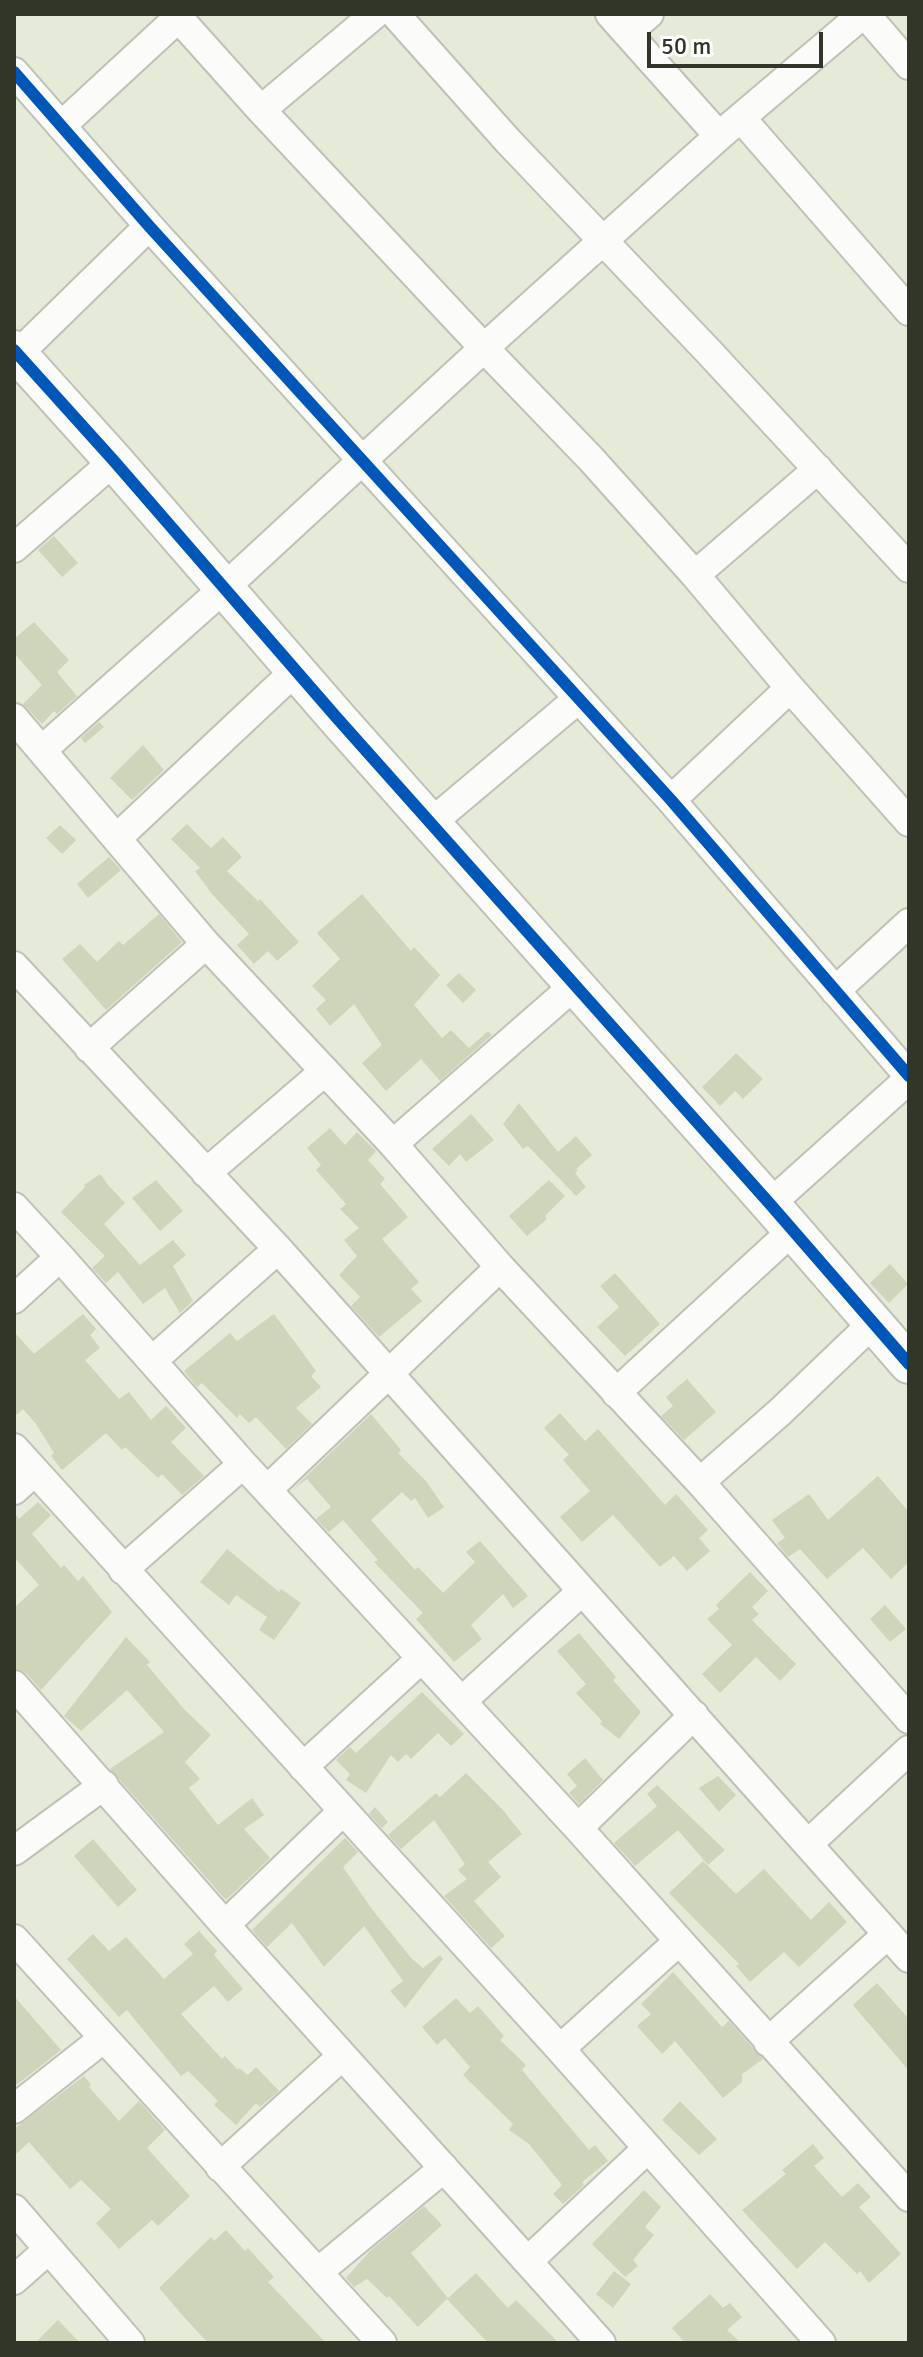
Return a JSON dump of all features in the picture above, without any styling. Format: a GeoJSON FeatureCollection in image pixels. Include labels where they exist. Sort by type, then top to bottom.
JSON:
{"type":"FeatureCollection","features":[{"type":"Feature","properties":{"kind":"street"},"geometry":{"type":"LineString","coordinates":[[261,110],[375,14]]}},
{"type":"Feature","properties":{"kind":"street"},"geometry":{"type":"LineString","coordinates":[[395,14],[508,141],[909,568]]}},
{"type":"Feature","properties":{"kind":"street"},"geometry":{"type":"LineString","coordinates":[[619,23],[649,14]]}},
{"type":"Feature","properties":{"kind":"street"},"geometry":{"type":"LineString","coordinates":[[61,126],[176,16],[591,459],[909,822]]}},
{"type":"Feature","properties":{"kind":"street"},"geometry":{"type":"LineString","coordinates":[[42,750],[849,18],[909,65]]}},
{"type":"Feature","properties":{"kind":"street"},"geometry":{"type":"LineString","coordinates":[[619,23],[730,127],[909,311]]}},
{"type":"Feature","properties":{"kind":"street"},"geometry":{"type":"LineString","coordinates":[[14,72],[149,226],[671,800],[909,1077],[616,1393]]}},
{"type":"Feature","properties":{"kind":"street"},"geometry":{"type":"LineString","coordinates":[[149,226],[16,352],[909,1364]]}},
{"type":"Feature","properties":{"kind":"street"},"geometry":{"type":"LineString","coordinates":[[14,548],[114,461]]}},
{"type":"Feature","properties":{"kind":"street"},"geometry":{"type":"LineString","coordinates":[[695,575],[818,469]]}},
{"type":"Feature","properties":{"kind":"street"},"geometry":{"type":"LineString","coordinates":[[117,838],[295,671]]}},
{"type":"Feature","properties":{"kind":"street"},"geometry":{"type":"LineString","coordinates":[[671,800],[790,688]]}},
{"type":"Feature","properties":{"kind":"street"},"geometry":{"type":"LineString","coordinates":[[431,823],[578,699]]}},
{"type":"Feature","properties":{"kind":"street"},"geometry":{"type":"LineString","coordinates":[[14,718],[206,944],[393,1144],[500,1267],[700,1482],[909,1719]]}},
{"type":"Feature","properties":{"kind":"street"},"geometry":{"type":"LineString","coordinates":[[835,991],[909,923]]}},
{"type":"Feature","properties":{"kind":"street"},"geometry":{"type":"LineString","coordinates":[[89,1048],[206,944]]}},
{"type":"Feature","properties":{"kind":"street"},"geometry":{"type":"LineString","coordinates":[[14,966],[278,1249],[909,1958]]}},
{"type":"Feature","properties":{"kind":"street"},"geometry":{"type":"LineString","coordinates":[[393,1144],[575,985]]}},
{"type":"Feature","properties":{"kind":"street"},"geometry":{"type":"LineString","coordinates":[[206,1173],[325,1071]]}},
{"type":"Feature","properties":{"kind":"street"},"geometry":{"type":"LineString","coordinates":[[14,1207],[243,1464],[578,1828],[909,2197]]}},
{"type":"Feature","properties":{"kind":"street"},"geometry":{"type":"LineString","coordinates":[[153,1360],[278,1249]]}},
{"type":"Feature","properties":{"kind":"street"},"geometry":{"type":"LineString","coordinates":[[14,1299],[60,1257]]}},
{"type":"Feature","properties":{"kind":"street"},"geometry":{"type":"LineString","coordinates":[[267,1490],[500,1267]]}},
{"type":"Feature","properties":{"kind":"street"},"geometry":{"type":"LineString","coordinates":[[700,1482],[780,1412],[873,1323]]}},
{"type":"Feature","properties":{"kind":"street"},"geometry":{"type":"LineString","coordinates":[[14,1448],[24,1481],[123,1570],[560,2049],[821,2343]]}},
{"type":"Feature","properties":{"kind":"street"},"geometry":{"type":"LineString","coordinates":[[123,1570],[243,1464]]}},
{"type":"Feature","properties":{"kind":"street"},"geometry":{"type":"LineString","coordinates":[[462,1701],[581,1592]]}},
{"type":"Feature","properties":{"kind":"street"},"geometry":{"type":"LineString","coordinates":[[303,1767],[421,1659]]}},
{"type":"Feature","properties":{"kind":"street"},"geometry":{"type":"LineString","coordinates":[[17,1693],[104,1785],[225,1925],[601,2343]]}},
{"type":"Feature","properties":{"kind":"street"},"geometry":{"type":"LineString","coordinates":[[578,1828],[694,1715]]}},
{"type":"Feature","properties":{"kind":"street"},"geometry":{"type":"LineString","coordinates":[[809,1843],[909,1750]]}},
{"type":"Feature","properties":{"kind":"street"},"geometry":{"type":"LineString","coordinates":[[14,1851],[104,1785]]}},
{"type":"Feature","properties":{"kind":"street"},"geometry":{"type":"LineString","coordinates":[[225,1925],[343,1811]]}},
{"type":"Feature","properties":{"kind":"street"},"geometry":{"type":"LineString","coordinates":[[768,2042],[888,1934]]}},
{"type":"Feature","properties":{"kind":"street"},"geometry":{"type":"LineString","coordinates":[[14,1939],[382,2343]]}},
{"type":"Feature","properties":{"kind":"street"},"geometry":{"type":"LineString","coordinates":[[560,2049],[679,1941]]}},
{"type":"Feature","properties":{"kind":"street"},"geometry":{"type":"LineString","coordinates":[[14,2109],[104,2038]]}},
{"type":"Feature","properties":{"kind":"street"},"geometry":{"type":"LineString","coordinates":[[220,2167],[342,2056]]}},
{"type":"Feature","properties":{"kind":"street"},"geometry":{"type":"LineString","coordinates":[[528,2261],[648,2148]]}},
{"type":"Feature","properties":{"kind":"street"},"geometry":{"type":"LineString","coordinates":[[318,2272],[444,2168]]}},
{"type":"Feature","properties":{"kind":"street"},"geometry":{"type":"LineString","coordinates":[[14,2209],[130,2343]]}},
{"type":"Feature","properties":{"kind":"street"},"geometry":{"type":"LineString","coordinates":[[14,2280],[48,2250]]}},
{"type":"Feature","properties":{"kind":"building"},"geometry":{"type":"Polygon","coordinates":[[[54,536],[78,563],[62,577],[38,550],[54,536]]]}},
{"type":"Feature","properties":{"kind":"building"},"geometry":{"type":"Polygon","coordinates":[[[34,622],[69,660],[57,672],[77,696],[57,714],[54,711],[42,724],[23,704],[42,685],[14,653],[14,639],[34,622]]]}},
{"type":"Feature","properties":{"kind":"building"},"geometry":{"type":"Polygon","coordinates":[[[99,722],[104,727],[85,743],[81,738],[99,722]]]}},
{"type":"Feature","properties":{"kind":"building"},"geometry":{"type":"Polygon","coordinates":[[[143,745],[164,770],[132,800],[110,778],[143,745]]]}},
{"type":"Feature","properties":{"kind":"building"},"geometry":{"type":"Polygon","coordinates":[[[187,824],[211,848],[223,837],[242,857],[227,871],[258,901],[260,899],[299,942],[277,961],[268,951],[254,964],[237,945],[249,934],[212,894],[195,871],[200,868],[171,839],[187,824]]]}},
{"type":"Feature","properties":{"kind":"building"},"geometry":{"type":"Polygon","coordinates":[[[60,825],[76,840],[62,854],[46,838],[60,825]]]}},
{"type":"Feature","properties":{"kind":"building"},"geometry":{"type":"Polygon","coordinates":[[[109,857],[121,870],[88,898],[77,884],[109,857]]]}},
{"type":"Feature","properties":{"kind":"building"},"geometry":{"type":"Polygon","coordinates":[[[362,894],[411,951],[414,947],[440,975],[414,1005],[442,1038],[451,1030],[469,1048],[488,1031],[492,1035],[440,1081],[421,1059],[386,1091],[362,1063],[382,1045],[354,1004],[330,1026],[316,1009],[326,1000],[312,986],[340,959],[317,933],[362,894]]]}},
{"type":"Feature","properties":{"kind":"building"},"geometry":{"type":"Polygon","coordinates":[[[159,914],[182,942],[106,1010],[62,959],[80,944],[97,962],[119,941],[123,945],[159,914]]]}},
{"type":"Feature","properties":{"kind":"building"},"geometry":{"type":"Polygon","coordinates":[[[459,973],[476,990],[463,1003],[446,985],[459,973]]]}},
{"type":"Feature","properties":{"kind":"building"},"geometry":{"type":"Polygon","coordinates":[[[736,1053],[763,1079],[743,1099],[735,1091],[720,1106],[702,1087],[736,1053]]]}},
{"type":"Feature","properties":{"kind":"building"},"geometry":{"type":"Polygon","coordinates":[[[519,1103],[558,1152],[576,1136],[592,1155],[576,1169],[575,1173],[586,1187],[576,1196],[528,1146],[523,1149],[503,1124],[519,1103]]]}},
{"type":"Feature","properties":{"kind":"building"},"geometry":{"type":"Polygon","coordinates":[[[471,1114],[494,1140],[466,1162],[460,1154],[449,1166],[432,1149],[471,1114]]]}},
{"type":"Feature","properties":{"kind":"building"},"geometry":{"type":"Polygon","coordinates":[[[330,1128],[345,1145],[357,1132],[376,1151],[368,1160],[385,1179],[380,1184],[408,1217],[382,1239],[419,1282],[411,1289],[422,1301],[379,1337],[351,1306],[360,1297],[339,1275],[357,1256],[344,1240],[359,1228],[340,1209],[346,1204],[316,1170],[321,1165],[307,1148],[330,1128]]]}},
{"type":"Feature","properties":{"kind":"building"},"geometry":{"type":"Polygon","coordinates":[[[100,1174],[125,1203],[104,1224],[140,1265],[173,1240],[186,1255],[173,1266],[193,1301],[180,1313],[165,1288],[143,1304],[118,1272],[106,1283],[92,1268],[105,1256],[61,1212],[84,1185],[100,1174]]]}},
{"type":"Feature","properties":{"kind":"building"},"geometry":{"type":"Polygon","coordinates":[[[156,1180],[183,1211],[160,1231],[132,1198],[156,1180]]]}},
{"type":"Feature","properties":{"kind":"building"},"geometry":{"type":"Polygon","coordinates":[[[549,1180],[565,1196],[545,1216],[547,1219],[527,1236],[509,1216],[549,1180]]]}},
{"type":"Feature","properties":{"kind":"building"},"geometry":{"type":"Polygon","coordinates":[[[890,1264],[908,1284],[889,1303],[870,1283],[890,1264]]]}},
{"type":"Feature","properties":{"kind":"building"},"geometry":{"type":"Polygon","coordinates":[[[615,1273],[660,1324],[625,1356],[597,1327],[619,1307],[600,1286],[615,1273]]]}},
{"type":"Feature","properties":{"kind":"building"},"geometry":{"type":"Polygon","coordinates":[[[83,1314],[96,1329],[90,1335],[100,1348],[85,1360],[119,1399],[129,1392],[151,1420],[166,1406],[186,1428],[171,1442],[204,1476],[182,1495],[162,1474],[158,1478],[106,1433],[62,1470],[51,1456],[54,1453],[36,1424],[23,1409],[14,1417],[14,1332],[34,1354],[83,1314]]]}},
{"type":"Feature","properties":{"kind":"building"},"geometry":{"type":"Polygon","coordinates":[[[274,1314],[316,1371],[311,1376],[321,1387],[296,1408],[312,1424],[286,1449],[256,1417],[249,1423],[240,1414],[237,1418],[202,1383],[197,1387],[184,1371],[230,1333],[237,1341],[274,1314]]]}},
{"type":"Feature","properties":{"kind":"building"},"geometry":{"type":"Polygon","coordinates":[[[687,1379],[716,1412],[684,1440],[661,1416],[673,1406],[666,1397],[687,1379]]]}},
{"type":"Feature","properties":{"kind":"building"},"geometry":{"type":"Polygon","coordinates":[[[560,1413],[585,1441],[598,1429],[665,1505],[676,1494],[708,1530],[699,1538],[710,1551],[687,1571],[674,1556],[660,1567],[613,1515],[582,1542],[560,1517],[590,1491],[563,1460],[569,1455],[544,1428],[560,1413]]]}},
{"type":"Feature","properties":{"kind":"building"},"geometry":{"type":"Polygon","coordinates":[[[371,1414],[401,1450],[398,1453],[426,1481],[444,1507],[428,1518],[415,1498],[411,1501],[402,1492],[371,1520],[415,1570],[418,1567],[443,1593],[475,1562],[466,1552],[480,1541],[528,1596],[513,1608],[503,1594],[471,1625],[482,1639],[454,1662],[416,1619],[423,1613],[374,1562],[378,1560],[343,1520],[329,1532],[316,1519],[331,1507],[307,1479],[293,1489],[371,1414]]]}},
{"type":"Feature","properties":{"kind":"building"},"geometry":{"type":"Polygon","coordinates":[[[878,1476],[909,1512],[909,1562],[891,1579],[863,1548],[827,1579],[800,1549],[788,1557],[777,1543],[785,1538],[772,1520],[809,1494],[828,1520],[878,1476]]]}},
{"type":"Feature","properties":{"kind":"building"},"geometry":{"type":"Polygon","coordinates":[[[38,1502],[51,1515],[32,1534],[61,1568],[64,1565],[78,1581],[83,1576],[112,1612],[41,1690],[26,1673],[14,1668],[14,1608],[39,1585],[14,1557],[14,1513],[19,1519],[38,1502]]]}},
{"type":"Feature","properties":{"kind":"building"},"geometry":{"type":"Polygon","coordinates":[[[227,1549],[279,1592],[281,1589],[301,1603],[274,1640],[259,1630],[267,1617],[236,1595],[229,1605],[200,1582],[227,1549]]]}},
{"type":"Feature","properties":{"kind":"building"},"geometry":{"type":"Polygon","coordinates":[[[750,1572],[768,1591],[752,1607],[759,1614],[752,1620],[796,1664],[780,1681],[756,1657],[720,1693],[702,1674],[732,1645],[707,1619],[719,1609],[716,1605],[750,1572]]]}},
{"type":"Feature","properties":{"kind":"building"},"geometry":{"type":"Polygon","coordinates":[[[885,1605],[906,1629],[890,1642],[870,1619],[885,1605]]]}},
{"type":"Feature","properties":{"kind":"building"},"geometry":{"type":"Polygon","coordinates":[[[579,1633],[641,1712],[619,1739],[600,1724],[602,1721],[576,1693],[586,1684],[557,1651],[579,1633]]]}},
{"type":"Feature","properties":{"kind":"building"},"geometry":{"type":"Polygon","coordinates":[[[126,1637],[150,1662],[147,1665],[185,1710],[211,1735],[185,1762],[200,1779],[189,1788],[218,1825],[252,1798],[264,1815],[244,1829],[270,1858],[226,1900],[110,1769],[164,1732],[127,1690],[81,1731],[64,1716],[126,1637]]]}},
{"type":"Feature","properties":{"kind":"building"},"geometry":{"type":"Polygon","coordinates":[[[422,1692],[464,1734],[451,1746],[438,1733],[411,1759],[406,1754],[398,1762],[391,1755],[366,1793],[346,1780],[350,1774],[336,1760],[350,1747],[356,1753],[422,1692]]]}},
{"type":"Feature","properties":{"kind":"building"},"geometry":{"type":"Polygon","coordinates":[[[585,1758],[603,1780],[579,1804],[569,1793],[577,1786],[567,1774],[585,1758]]]}},
{"type":"Feature","properties":{"kind":"building"},"geometry":{"type":"Polygon","coordinates":[[[466,1773],[522,1834],[488,1862],[501,1877],[474,1901],[505,1936],[491,1948],[444,1896],[467,1879],[458,1870],[465,1864],[434,1820],[401,1849],[388,1835],[436,1793],[440,1797],[466,1773]]]}},
{"type":"Feature","properties":{"kind":"building"},"geometry":{"type":"Polygon","coordinates":[[[718,1776],[736,1795],[719,1812],[699,1788],[718,1776]]]}},
{"type":"Feature","properties":{"kind":"building"},"geometry":{"type":"Polygon","coordinates":[[[657,1785],[725,1850],[708,1865],[678,1830],[635,1866],[614,1843],[657,1806],[647,1794],[657,1785]]]}},
{"type":"Feature","properties":{"kind":"building"},"geometry":{"type":"Polygon","coordinates":[[[375,1807],[388,1822],[382,1828],[369,1814],[375,1807]]]}},
{"type":"Feature","properties":{"kind":"building"},"geometry":{"type":"Polygon","coordinates":[[[345,1838],[358,1852],[343,1867],[412,1959],[423,1968],[440,1955],[443,1959],[405,2008],[390,1991],[403,1981],[364,1926],[324,1967],[292,1923],[267,1947],[252,1930],[345,1838]]]}},
{"type":"Feature","properties":{"kind":"building"},"geometry":{"type":"Polygon","coordinates":[[[93,1839],[137,1890],[118,1907],[74,1856],[93,1839]]]}},
{"type":"Feature","properties":{"kind":"building"},"geometry":{"type":"Polygon","coordinates":[[[703,1861],[736,1894],[764,1869],[811,1920],[829,1902],[847,1922],[799,1967],[784,1952],[750,1982],[736,1966],[739,1964],[669,1893],[703,1861]]]}},
{"type":"Feature","properties":{"kind":"building"},"geometry":{"type":"Polygon","coordinates":[[[199,1931],[217,1951],[214,1955],[243,1989],[228,2002],[214,1986],[181,2014],[222,2059],[225,2056],[238,2070],[248,2075],[256,2067],[279,2091],[260,2107],[256,2103],[236,2125],[214,2105],[218,2101],[188,2071],[181,2076],[127,2010],[119,2017],[67,1959],[93,1934],[109,1951],[126,1937],[164,1979],[193,1954],[184,1944],[199,1931]]]}},
{"type":"Feature","properties":{"kind":"building"},"geometry":{"type":"Polygon","coordinates":[[[673,1972],[722,2027],[729,2021],[763,2059],[742,2074],[742,2082],[723,2098],[675,2041],[662,2054],[637,2026],[651,2014],[641,2004],[673,1972]]]}},
{"type":"Feature","properties":{"kind":"building"},"geometry":{"type":"Polygon","coordinates":[[[877,1983],[909,2019],[909,2071],[853,2005],[877,1983]]]}},
{"type":"Feature","properties":{"kind":"building"},"geometry":{"type":"Polygon","coordinates":[[[14,1996],[61,2050],[15,2086],[14,2085],[14,1996]]]}},
{"type":"Feature","properties":{"kind":"building"},"geometry":{"type":"Polygon","coordinates":[[[456,1998],[470,2013],[478,2006],[504,2036],[500,2040],[526,2065],[522,2070],[589,2150],[595,2145],[608,2161],[582,2182],[584,2185],[563,2204],[553,2194],[562,2185],[529,2144],[509,2130],[513,2124],[463,2075],[470,2067],[445,2038],[437,2045],[422,2027],[456,1998]]]}},
{"type":"Feature","properties":{"kind":"building"},"geometry":{"type":"Polygon","coordinates":[[[84,2076],[91,2085],[89,2087],[119,2121],[139,2101],[165,2130],[147,2148],[190,2196],[158,2226],[152,2220],[119,2249],[96,2223],[111,2209],[81,2180],[70,2189],[29,2142],[14,2156],[14,2129],[84,2076]]]}},
{"type":"Feature","properties":{"kind":"building"},"geometry":{"type":"Polygon","coordinates":[[[680,2101],[717,2139],[699,2155],[662,2120],[680,2101]]]}},
{"type":"Feature","properties":{"kind":"building"},"geometry":{"type":"Polygon","coordinates":[[[813,2144],[824,2158],[814,2166],[842,2197],[858,2183],[871,2197],[859,2207],[901,2254],[869,2283],[860,2271],[857,2274],[825,2242],[797,2269],[742,2210],[786,2174],[782,2170],[813,2144]]]}},
{"type":"Feature","properties":{"kind":"building"},"geometry":{"type":"Polygon","coordinates":[[[644,2190],[661,2207],[645,2227],[654,2235],[633,2260],[638,2266],[625,2277],[592,2244],[644,2190]]]}},
{"type":"Feature","properties":{"kind":"building"},"geometry":{"type":"Polygon","coordinates":[[[424,2206],[442,2225],[411,2253],[448,2298],[418,2327],[389,2296],[387,2298],[367,2279],[354,2287],[346,2278],[371,2250],[424,2206]]]}},
{"type":"Feature","properties":{"kind":"building"},"geometry":{"type":"Polygon","coordinates":[[[226,2230],[245,2251],[248,2248],[274,2277],[268,2282],[326,2343],[208,2343],[184,2317],[159,2288],[211,2237],[214,2241],[226,2230]]]}},
{"type":"Feature","properties":{"kind":"building"},"geometry":{"type":"Polygon","coordinates":[[[614,2271],[631,2284],[613,2308],[596,2294],[614,2271]]]}},
{"type":"Feature","properties":{"kind":"building"},"geometry":{"type":"Polygon","coordinates":[[[476,2273],[508,2308],[516,2300],[559,2343],[488,2343],[447,2299],[476,2273]]]}},
{"type":"Feature","properties":{"kind":"building"},"geometry":{"type":"Polygon","coordinates":[[[710,2294],[723,2308],[730,2303],[742,2317],[727,2330],[741,2343],[685,2343],[672,2328],[710,2294]]]}},
{"type":"Feature","properties":{"kind":"building"},"geometry":{"type":"Polygon","coordinates":[[[58,2320],[80,2343],[35,2343],[58,2320]]]}},
{"type":"Feature","properties":{"kind":"cycle path"},"geometry":{"type":"LineString","coordinates":[[14,72],[149,226],[671,800],[909,1076]]}},
{"type":"Feature","properties":{"kind":"cycle path"},"geometry":{"type":"LineString","coordinates":[[14,350],[909,1364]]}}]}
